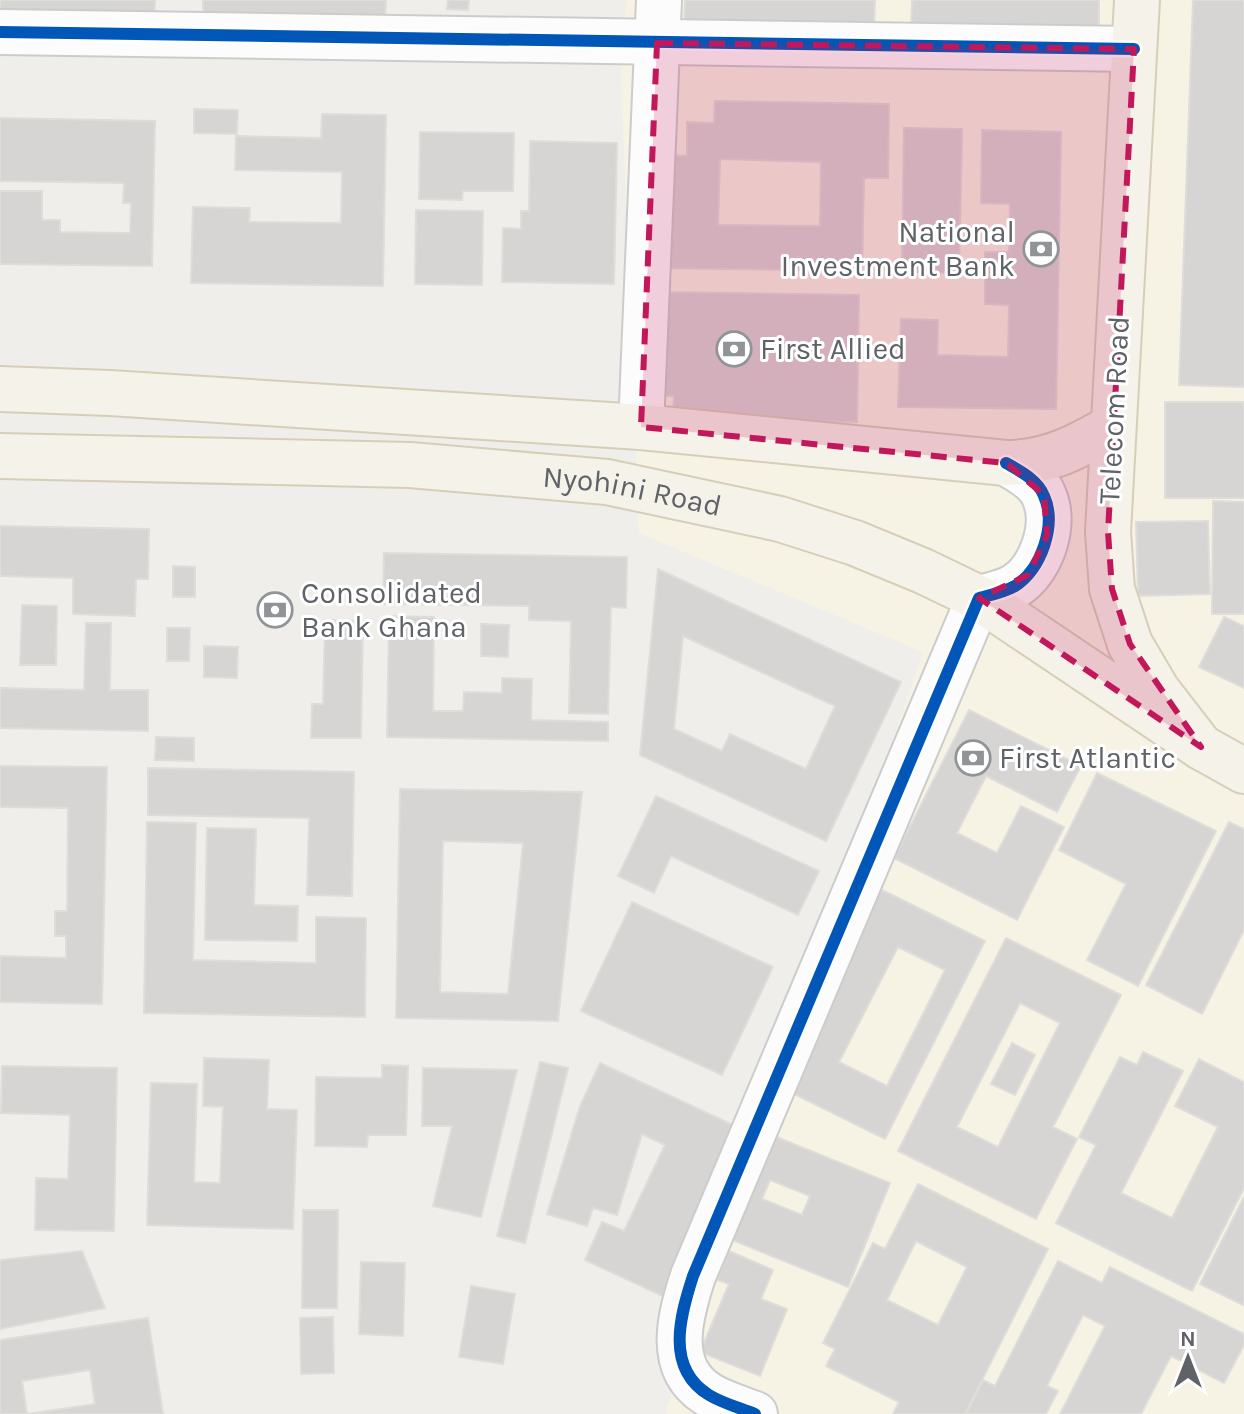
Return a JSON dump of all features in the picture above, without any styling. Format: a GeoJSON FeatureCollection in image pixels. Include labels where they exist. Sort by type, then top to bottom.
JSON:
{"type":"FeatureCollection","features":[{"type":"Feature","properties":{"kind":"main road","name":"Telecom Road"},"geometry":{"type":"LineString","coordinates":[[1137,0],[1112,427],[1108,532],[1112,589],[1130,644],[1157,690],[1201,747],[1244,771]]}},
{"type":"Feature","properties":{"kind":"main road","name":"Nyohini Road"},"geometry":{"type":"LineString","coordinates":[[0,389],[110,393],[641,427],[1006,463],[1030,463],[1056,457],[1112,427]]}},
{"type":"Feature","properties":{"kind":"main road","name":"Nyohini Road"},"geometry":{"type":"LineString","coordinates":[[0,456],[410,465],[607,482],[780,519],[855,543],[979,598],[1201,747]]}},
{"type":"Feature","properties":{"kind":"street"},"geometry":{"type":"LineString","coordinates":[[641,427],[659,0]]}},
{"type":"Feature","properties":{"kind":"street"},"geometry":{"type":"LineString","coordinates":[[0,32],[1134,49]]}},
{"type":"Feature","properties":{"kind":"street"},"geometry":{"type":"LineString","coordinates":[[755,1414],[708,1395],[686,1374],[678,1346],[681,1312],[705,1248],[979,598],[1013,588],[1041,559],[1047,535],[1044,495],[1031,478],[1006,463]]}},
{"type":"Feature","properties":{"kind":"highlighted area"},"geometry":{"type":"Polygon","coordinates":[[[657,43],[1134,49],[1108,532],[1112,589],[1130,644],[1201,747],[979,598],[1028,575],[1047,535],[1044,495],[1006,463],[641,427],[657,43]]]}},
{"type":"Feature","properties":{"kind":"shaded area"},"geometry":{"type":"Polygon","coordinates":[[[626,0],[1244,0],[1244,1414],[665,1414],[923,652],[639,533],[621,77],[626,0]]]}},
{"type":"Feature","properties":{"kind":"building"},"geometry":{"type":"Polygon","coordinates":[[[0,0],[155,0],[154,20],[0,17],[0,0]]]}},
{"type":"Feature","properties":{"kind":"building"},"geometry":{"type":"Polygon","coordinates":[[[203,0],[386,0],[385,18],[203,15],[203,0]]]}},
{"type":"Feature","properties":{"kind":"building"},"geometry":{"type":"Polygon","coordinates":[[[448,0],[469,0],[468,10],[447,9],[448,0]]]}},
{"type":"Feature","properties":{"kind":"building"},"geometry":{"type":"Polygon","coordinates":[[[685,0],[875,0],[874,30],[684,26],[685,0]]]}},
{"type":"Feature","properties":{"kind":"building"},"geometry":{"type":"Polygon","coordinates":[[[912,0],[1099,0],[1099,31],[911,28],[912,0]]]}},
{"type":"Feature","properties":{"kind":"building"},"geometry":{"type":"Polygon","coordinates":[[[1193,0],[1244,0],[1244,387],[1179,385],[1193,0]]]}},
{"type":"Feature","properties":{"kind":"building"},"geometry":{"type":"Polygon","coordinates":[[[715,101],[889,104],[888,178],[864,178],[862,271],[659,268],[661,155],[687,156],[687,122],[714,123],[715,101]],[[720,159],[718,225],[820,226],[821,162],[720,159]]]}},
{"type":"Feature","properties":{"kind":"building"},"geometry":{"type":"Polygon","coordinates":[[[194,109],[238,110],[237,134],[194,133],[194,109]]]}},
{"type":"Feature","properties":{"kind":"building"},"geometry":{"type":"Polygon","coordinates":[[[322,114],[386,115],[383,286],[191,283],[193,207],[250,208],[249,222],[341,223],[342,172],[235,170],[236,136],[321,138],[322,114]]]}},
{"type":"Feature","properties":{"kind":"building"},"geometry":{"type":"Polygon","coordinates":[[[0,118],[155,121],[152,266],[0,264],[0,191],[42,191],[42,220],[60,220],[60,232],[130,233],[131,203],[123,203],[124,183],[0,181],[0,118]]]}},
{"type":"Feature","properties":{"kind":"building"},"geometry":{"type":"Polygon","coordinates":[[[904,128],[962,129],[959,273],[902,272],[904,128]]]}},
{"type":"Feature","properties":{"kind":"building"},"geometry":{"type":"Polygon","coordinates":[[[982,130],[1061,132],[1056,409],[898,407],[901,319],[938,320],[937,355],[1008,357],[1009,305],[985,304],[985,252],[1009,252],[1010,204],[981,203],[982,130]]]}},
{"type":"Feature","properties":{"kind":"building"},"geometry":{"type":"Polygon","coordinates":[[[420,132],[514,133],[513,191],[463,191],[462,200],[419,199],[420,132]]]}},
{"type":"Feature","properties":{"kind":"building"},"geometry":{"type":"Polygon","coordinates":[[[530,141],[617,143],[614,284],[502,282],[503,228],[521,229],[521,211],[529,211],[530,141]]]}},
{"type":"Feature","properties":{"kind":"building"},"geometry":{"type":"Polygon","coordinates":[[[416,210],[483,211],[482,285],[415,284],[416,210]]]}},
{"type":"Feature","properties":{"kind":"building"},"geometry":{"type":"Polygon","coordinates":[[[659,292],[859,295],[857,422],[673,419],[674,396],[657,396],[659,292]]]}},
{"type":"Feature","properties":{"kind":"building"},"geometry":{"type":"Polygon","coordinates":[[[1165,402],[1244,402],[1244,498],[1165,498],[1165,402]]]}},
{"type":"Feature","properties":{"kind":"building"},"geometry":{"type":"Polygon","coordinates":[[[1213,501],[1244,502],[1244,614],[1212,614],[1213,501]]]}},
{"type":"Feature","properties":{"kind":"building"},"geometry":{"type":"Polygon","coordinates":[[[1208,521],[1210,594],[1138,596],[1136,522],[1208,521]]]}},
{"type":"Feature","properties":{"kind":"building"},"geometry":{"type":"Polygon","coordinates":[[[0,526],[149,529],[148,579],[136,579],[135,616],[73,614],[73,578],[0,576],[0,526]]]}},
{"type":"Feature","properties":{"kind":"building"},"geometry":{"type":"Polygon","coordinates":[[[384,553],[627,557],[626,608],[611,607],[608,714],[569,713],[571,621],[529,620],[529,606],[383,604],[384,553]]]}},
{"type":"Feature","properties":{"kind":"building"},"geometry":{"type":"Polygon","coordinates":[[[173,566],[195,567],[195,597],[173,597],[173,566]]]}},
{"type":"Feature","properties":{"kind":"building"},"geometry":{"type":"Polygon","coordinates":[[[658,569],[901,682],[826,841],[640,755],[658,569]],[[683,636],[674,729],[722,751],[730,734],[806,769],[835,706],[683,636]]]}},
{"type":"Feature","properties":{"kind":"building"},"geometry":{"type":"Polygon","coordinates":[[[22,605],[57,606],[56,665],[20,665],[22,605]]]}},
{"type":"Feature","properties":{"kind":"building"},"geometry":{"type":"Polygon","coordinates":[[[389,616],[434,617],[433,711],[463,711],[464,692],[502,693],[502,678],[532,679],[531,720],[608,722],[608,741],[387,737],[389,616]]]}},
{"type":"Feature","properties":{"kind":"building"},"geometry":{"type":"Polygon","coordinates":[[[1224,617],[1244,626],[1244,688],[1199,667],[1224,617]]]}},
{"type":"Feature","properties":{"kind":"building"},"geometry":{"type":"Polygon","coordinates":[[[325,620],[363,621],[361,738],[311,738],[312,704],[323,704],[325,620]]]}},
{"type":"Feature","properties":{"kind":"building"},"geometry":{"type":"Polygon","coordinates":[[[86,623],[111,623],[110,690],[148,690],[148,731],[0,728],[0,688],[84,690],[86,623]]]}},
{"type":"Feature","properties":{"kind":"building"},"geometry":{"type":"Polygon","coordinates":[[[481,624],[509,625],[508,657],[481,656],[481,624]]]}},
{"type":"Feature","properties":{"kind":"building"},"geometry":{"type":"Polygon","coordinates":[[[167,628],[190,628],[189,661],[167,661],[167,628]]]}},
{"type":"Feature","properties":{"kind":"building"},"geometry":{"type":"Polygon","coordinates":[[[204,646],[238,647],[237,678],[204,677],[204,646]]]}},
{"type":"Feature","properties":{"kind":"building"},"geometry":{"type":"Polygon","coordinates":[[[969,710],[1081,766],[1057,812],[986,776],[957,833],[997,853],[1021,806],[1064,827],[1017,920],[894,858],[969,710]]]}},
{"type":"Feature","properties":{"kind":"building"},"geometry":{"type":"Polygon","coordinates":[[[156,737],[194,738],[194,761],[155,760],[156,737]]]}},
{"type":"Feature","properties":{"kind":"building"},"geometry":{"type":"Polygon","coordinates":[[[0,766],[107,767],[102,1004],[0,1002],[0,956],[66,958],[66,936],[55,936],[55,911],[67,911],[68,808],[0,807],[0,766]]]}},
{"type":"Feature","properties":{"kind":"building"},"geometry":{"type":"Polygon","coordinates":[[[148,768],[354,772],[352,896],[307,895],[309,818],[148,815],[148,768]]]}},
{"type":"Feature","properties":{"kind":"building"},"geometry":{"type":"Polygon","coordinates":[[[1097,773],[1216,831],[1138,986],[1087,960],[1126,884],[1059,850],[1097,773]]]}},
{"type":"Feature","properties":{"kind":"building"},"geometry":{"type":"Polygon","coordinates":[[[400,789],[582,792],[558,1021],[396,1018],[400,789]],[[443,841],[440,992],[508,994],[523,843],[443,841]]]}},
{"type":"Feature","properties":{"kind":"building"},"geometry":{"type":"Polygon","coordinates":[[[656,796],[819,871],[798,915],[671,856],[654,893],[618,876],[656,796]]]}},
{"type":"Feature","properties":{"kind":"building"},"geometry":{"type":"Polygon","coordinates":[[[147,822],[196,823],[193,960],[316,963],[316,917],[366,918],[365,1017],[144,1013],[147,822]]]}},
{"type":"Feature","properties":{"kind":"building"},"geometry":{"type":"Polygon","coordinates":[[[1229,822],[1244,829],[1244,930],[1202,1014],[1146,985],[1229,822]]]}},
{"type":"Feature","properties":{"kind":"building"},"geometry":{"type":"Polygon","coordinates":[[[207,828],[256,829],[254,905],[298,906],[297,941],[205,940],[207,828]]]}},
{"type":"Feature","properties":{"kind":"building"},"geometry":{"type":"Polygon","coordinates":[[[878,888],[985,941],[885,1139],[778,1086],[878,888]],[[898,947],[839,1062],[887,1086],[945,970],[898,947]]]}},
{"type":"Feature","properties":{"kind":"building"},"geometry":{"type":"Polygon","coordinates":[[[632,902],[773,967],[722,1075],[581,1011],[632,902]]]}},
{"type":"Feature","properties":{"kind":"building"},"geometry":{"type":"Polygon","coordinates":[[[1006,938],[1121,995],[1053,1127],[1077,1139],[1036,1219],[898,1151],[1006,938]],[[1020,1003],[957,1127],[998,1147],[1060,1023],[1020,1003]]]}},
{"type":"Feature","properties":{"kind":"building"},"geometry":{"type":"Polygon","coordinates":[[[1012,1043],[1035,1055],[1015,1095],[991,1084],[1012,1043]]]}},
{"type":"Feature","properties":{"kind":"building"},"geometry":{"type":"Polygon","coordinates":[[[1143,1052],[1183,1071],[1121,1193],[1172,1218],[1218,1127],[1175,1106],[1199,1059],[1244,1082],[1244,1188],[1192,1291],[1056,1223],[1096,1145],[1079,1137],[1120,1057],[1137,1065],[1143,1052]]]}},
{"type":"Feature","properties":{"kind":"building"},"geometry":{"type":"Polygon","coordinates":[[[204,1058],[269,1060],[267,1109],[297,1110],[293,1229],[147,1225],[151,1083],[197,1084],[194,1182],[220,1183],[223,1107],[203,1106],[204,1058]]]}},
{"type":"Feature","properties":{"kind":"building"},"geometry":{"type":"Polygon","coordinates":[[[540,1062],[568,1068],[525,1243],[497,1236],[540,1062]]]}},
{"type":"Feature","properties":{"kind":"building"},"geometry":{"type":"Polygon","coordinates":[[[600,1063],[748,1132],[669,1299],[585,1260],[602,1222],[624,1231],[665,1145],[642,1134],[617,1215],[593,1208],[587,1226],[547,1214],[580,1106],[600,1063]]]}},
{"type":"Feature","properties":{"kind":"building"},"geometry":{"type":"Polygon","coordinates":[[[382,1065],[408,1066],[406,1135],[368,1135],[367,1147],[315,1146],[316,1077],[382,1078],[382,1065]]]}},
{"type":"Feature","properties":{"kind":"building"},"geometry":{"type":"Polygon","coordinates":[[[2,1066],[117,1068],[114,1231],[35,1230],[36,1178],[68,1179],[70,1115],[1,1113],[2,1066]]]}},
{"type":"Feature","properties":{"kind":"building"},"geometry":{"type":"Polygon","coordinates":[[[423,1068],[517,1070],[481,1217],[433,1206],[452,1126],[422,1126],[423,1068]]]}},
{"type":"Feature","properties":{"kind":"building"},"geometry":{"type":"Polygon","coordinates":[[[774,1136],[890,1183],[848,1287],[732,1240],[774,1136]],[[770,1180],[762,1199],[802,1215],[810,1196],[770,1180]]]}},
{"type":"Feature","properties":{"kind":"building"},"geometry":{"type":"Polygon","coordinates":[[[918,1184],[1048,1249],[965,1414],[893,1414],[899,1402],[826,1366],[835,1349],[823,1343],[873,1243],[885,1249],[918,1184]],[[916,1241],[887,1300],[938,1325],[967,1267],[916,1241]]]}},
{"type":"Feature","properties":{"kind":"building"},"geometry":{"type":"Polygon","coordinates":[[[1244,1197],[1244,1304],[1243,1305],[1200,1284],[1244,1197]]]}},
{"type":"Feature","properties":{"kind":"building"},"geometry":{"type":"Polygon","coordinates":[[[303,1210],[338,1210],[337,1308],[302,1308],[303,1210]]]}},
{"type":"Feature","properties":{"kind":"building"},"geometry":{"type":"Polygon","coordinates":[[[82,1251],[105,1308],[0,1329],[0,1260],[82,1251]]]}},
{"type":"Feature","properties":{"kind":"building"},"geometry":{"type":"Polygon","coordinates":[[[729,1251],[773,1270],[761,1299],[787,1309],[760,1376],[700,1352],[729,1284],[717,1280],[729,1251]]]}},
{"type":"Feature","properties":{"kind":"building"},"geometry":{"type":"Polygon","coordinates":[[[1058,1261],[1102,1283],[1110,1267],[1244,1334],[1244,1345],[1224,1383],[1171,1356],[1141,1414],[1060,1414],[1105,1326],[1083,1315],[1047,1386],[1058,1391],[1046,1414],[966,1414],[983,1380],[995,1386],[1058,1261]]]}},
{"type":"Feature","properties":{"kind":"building"},"geometry":{"type":"Polygon","coordinates":[[[361,1262],[405,1263],[403,1336],[359,1334],[361,1262]]]}},
{"type":"Feature","properties":{"kind":"building"},"geometry":{"type":"Polygon","coordinates":[[[471,1286],[515,1294],[503,1364],[459,1357],[471,1286]]]}},
{"type":"Feature","properties":{"kind":"building"},"geometry":{"type":"Polygon","coordinates":[[[333,1317],[334,1373],[301,1374],[300,1318],[333,1317]]]}},
{"type":"Feature","properties":{"kind":"building"},"geometry":{"type":"Polygon","coordinates":[[[148,1318],[163,1414],[27,1414],[0,1414],[0,1340],[148,1318]],[[90,1370],[22,1381],[27,1414],[95,1404],[90,1370]]]}},
{"type":"Feature","properties":{"kind":"cycle path"},"geometry":{"type":"LineString","coordinates":[[0,32],[1134,49]]}},
{"type":"Feature","properties":{"kind":"cycle path"},"geometry":{"type":"LineString","coordinates":[[755,1414],[709,1395],[695,1384],[686,1371],[680,1340],[684,1308],[693,1276],[979,598],[1007,590],[1024,579],[1044,546],[1049,520],[1044,496],[1033,481],[1006,463]]}},
{"type":"Feature","properties":{"kind":"place","name":"National Investment Bank"},"geometry":{"type":"Point","coordinates":[1041,249]}},
{"type":"Feature","properties":{"kind":"place","name":"First Allied"},"geometry":{"type":"Point","coordinates":[734,349]}},
{"type":"Feature","properties":{"kind":"place","name":"Consolidated Bank Ghana"},"geometry":{"type":"Point","coordinates":[275,610]}},
{"type":"Feature","properties":{"kind":"place","name":"First Atlantic"},"geometry":{"type":"Point","coordinates":[973,758]}}]}
